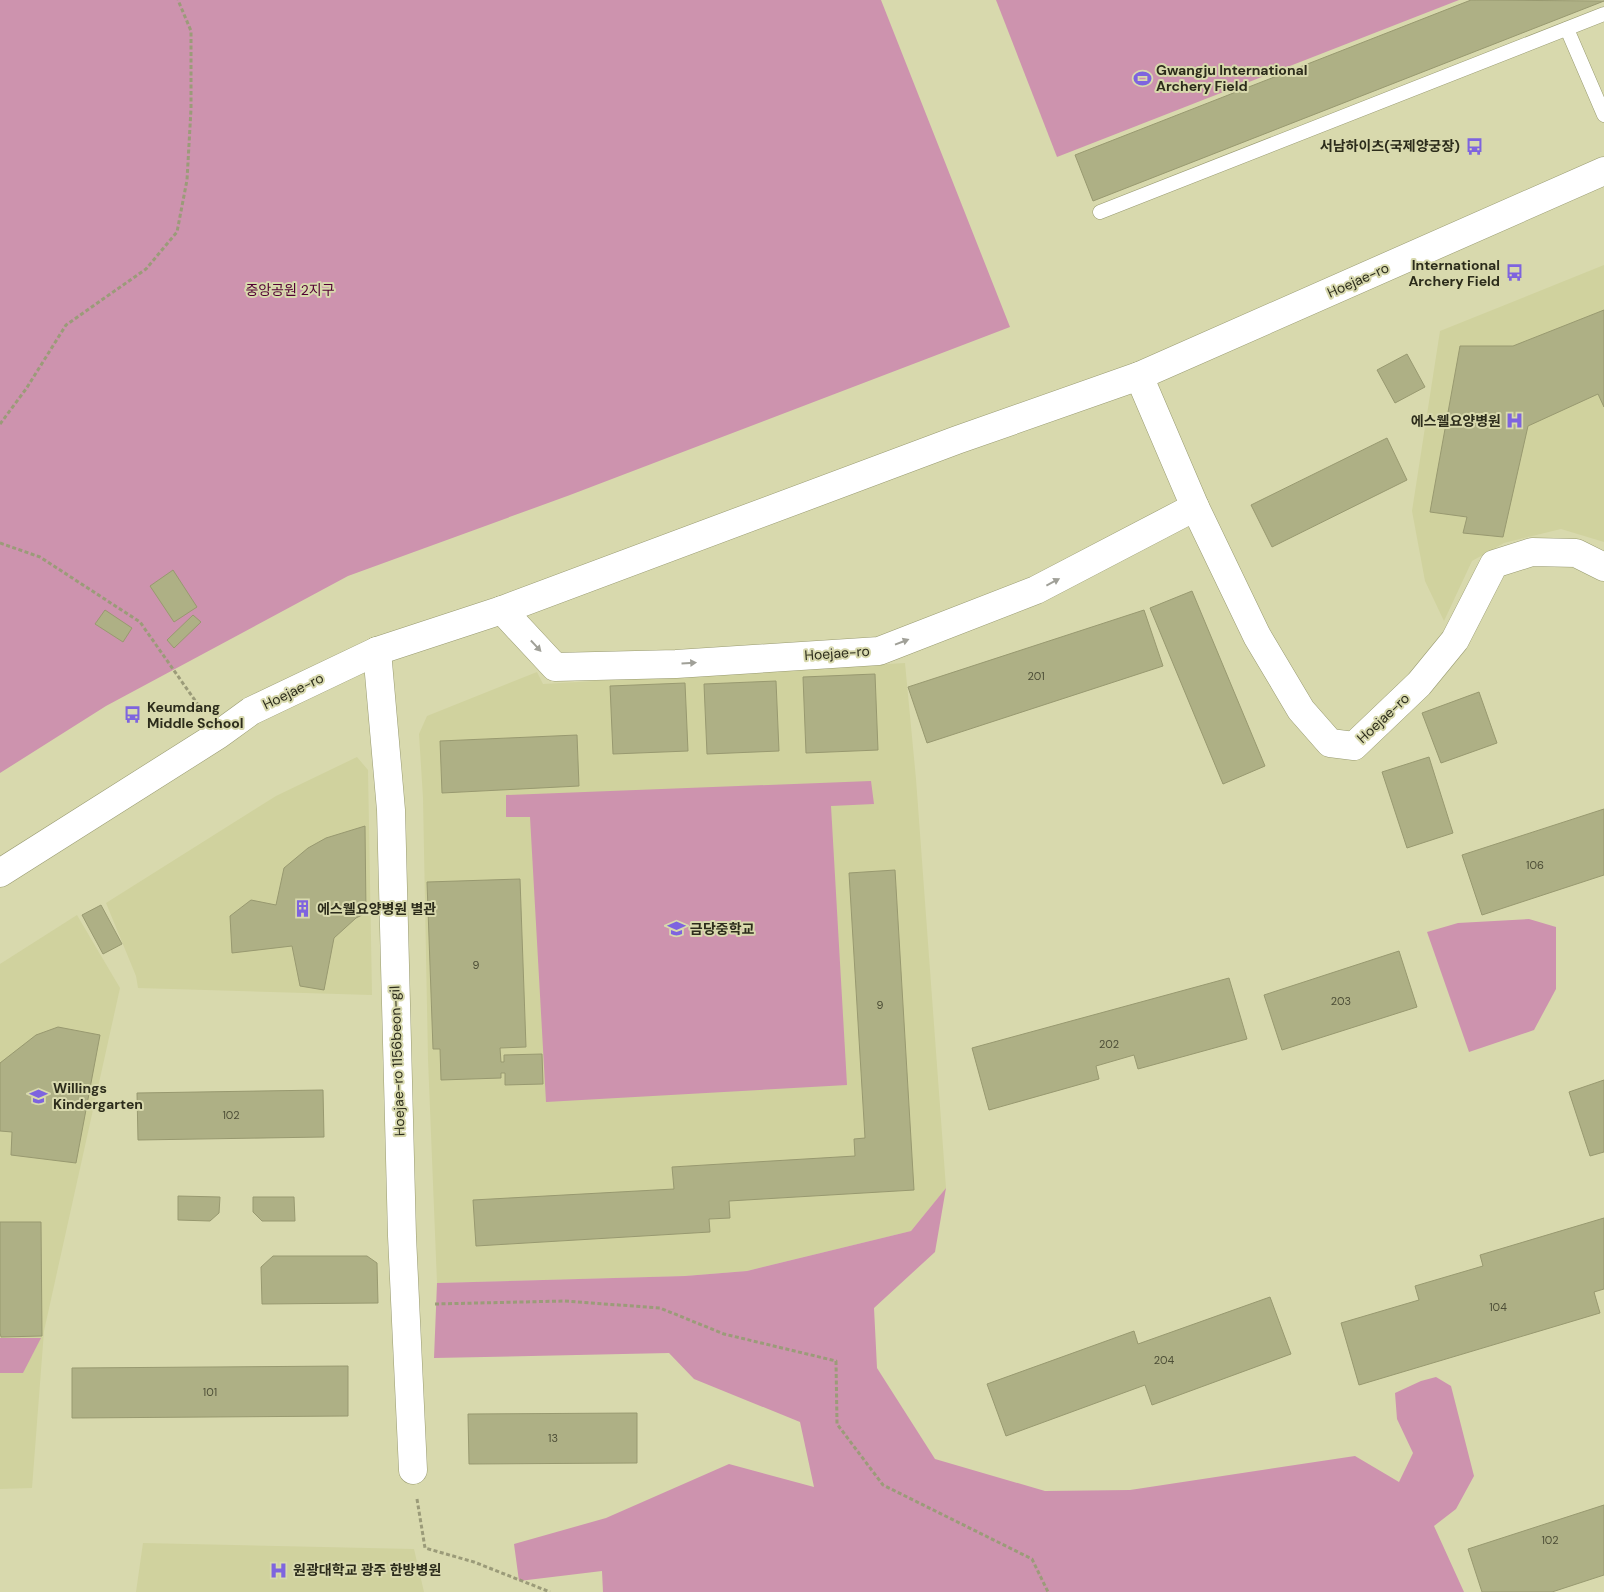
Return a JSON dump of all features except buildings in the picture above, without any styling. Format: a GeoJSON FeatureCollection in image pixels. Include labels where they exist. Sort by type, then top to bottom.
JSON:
{"type":"FeatureCollection","features":[{"type":"Feature","properties":{"kind":"street","name":"Hoejae-ro"},"geometry":{"type":"LineString","coordinates":[[0,873],[251,712],[377,651],[502,610],[948,444],[1139,376],[1604,172]]}},
{"type":"Feature","properties":{"kind":"street","name":"Hoejae-ro"},"geometry":{"type":"LineString","coordinates":[[1139,376],[1195,507],[1257,636],[1300,710],[1330,743],[1354,746],[1419,684],[1455,640],[1494,564],[1532,552],[1576,553],[1604,567]]}},
{"type":"Feature","properties":{"kind":"street","name":"Hoejae-ro"},"geometry":{"type":"LineString","coordinates":[[502,610],[555,668],[676,664],[879,651],[1036,590],[1195,507]]}},
{"type":"Feature","properties":{"kind":"street","name":"Hoejae-ro 1156beon-gil"},"geometry":{"type":"LineString","coordinates":[[377,651],[390,810],[412,1470]]}},
{"type":"Feature","properties":{"kind":"lane"},"geometry":{"type":"LineString","coordinates":[[1100,212],[1604,14]]}},
{"type":"Feature","properties":{"kind":"lane"},"geometry":{"type":"LineString","coordinates":[[1567,29],[1604,115]]}},
{"type":"Feature","properties":{"kind":"path"},"geometry":{"type":"LineString","coordinates":[[0,424],[26,389],[66,325],[146,269],[177,232],[187,180],[191,110],[191,31],[178,0]]}},
{"type":"Feature","properties":{"kind":"path"},"geometry":{"type":"LineString","coordinates":[[0,543],[40,557],[140,622],[218,734]]}},
{"type":"Feature","properties":{"kind":"path"},"geometry":{"type":"LineString","coordinates":[[405,1305],[564,1301],[660,1308],[724,1334],[836,1361],[837,1424],[883,1485],[1032,1559],[1048,1592]]}},
{"type":"Feature","properties":{"kind":"path"},"geometry":{"type":"LineString","coordinates":[[412,1470],[425,1548],[474,1562],[550,1592]]}},
{"type":"Feature","properties":{"kind":"shaded area","name":"에스웰요양병원"},"geometry":{"type":"Polygon","coordinates":[[[1604,265],[1604,542],[1561,529],[1504,543],[1472,561],[1444,621],[1425,581],[1412,511],[1440,331],[1604,265]]]}},
{"type":"Feature","properties":{"kind":"shaded area","name":"금당중학교"},"geometry":{"type":"Polygon","coordinates":[[[905,663],[916,779],[946,1188],[911,1231],[747,1271],[685,1276],[437,1283],[428,1059],[423,798],[419,734],[427,716],[537,672],[543,684],[905,663]]]}},
{"type":"Feature","properties":{"kind":"shaded area"},"geometry":{"type":"Polygon","coordinates":[[[357,757],[368,770],[372,995],[138,988],[136,976],[106,903],[276,796],[357,757]]]}},
{"type":"Feature","properties":{"kind":"shaded area"},"geometry":{"type":"Polygon","coordinates":[[[77,915],[120,988],[44,1331],[32,1488],[0,1489],[0,964],[77,915]]]}},
{"type":"Feature","properties":{"kind":"shaded area","name":"원광대학교 광주 한방병원"},"geometry":{"type":"Polygon","coordinates":[[[143,1543],[414,1549],[424,1592],[136,1592],[143,1543]]]}},
{"type":"Feature","properties":{"kind":"green space","name":"중앙공원 2지구"},"geometry":{"type":"Polygon","coordinates":[[[0,0],[881,0],[1010,327],[570,495],[348,576],[106,706],[0,773],[0,0]]]}},
{"type":"Feature","properties":{"kind":"green space","name":"Gwangju International Archery Field"},"geometry":{"type":"Polygon","coordinates":[[[996,0],[1459,0],[1057,157],[996,0]]]}},
{"type":"Feature","properties":{"kind":"green space"},"geometry":{"type":"Polygon","coordinates":[[[871,781],[874,804],[831,806],[847,1085],[546,1102],[530,817],[506,817],[506,795],[871,781]]]}},
{"type":"Feature","properties":{"kind":"green space"},"geometry":{"type":"Polygon","coordinates":[[[1529,919],[1556,927],[1556,989],[1534,1030],[1469,1052],[1427,932],[1458,923],[1529,919]]]}},
{"type":"Feature","properties":{"kind":"green space"},"geometry":{"type":"Polygon","coordinates":[[[946,1188],[935,1252],[874,1308],[877,1368],[935,1459],[1045,1491],[1130,1490],[1355,1456],[1399,1482],[1413,1453],[1397,1419],[1395,1393],[1421,1381],[1436,1377],[1451,1386],[1474,1476],[1456,1509],[1434,1526],[1464,1592],[603,1592],[602,1571],[519,1581],[514,1544],[606,1518],[729,1464],[814,1487],[800,1422],[694,1379],[669,1353],[434,1358],[437,1283],[685,1276],[747,1271],[911,1231],[946,1188]]]}},
{"type":"Feature","properties":{"kind":"green space"},"geometry":{"type":"Polygon","coordinates":[[[0,1338],[41,1338],[23,1373],[0,1373],[0,1338]]]}},
{"type":"Feature","properties":{"kind":"place","name":"Gwangju International Archery Field"},"geometry":{"type":"Point","coordinates":[1142,78]}},
{"type":"Feature","properties":{"kind":"place","name":"서남하이츠(국제양궁장)"},"geometry":{"type":"Point","coordinates":[1474,146]}},
{"type":"Feature","properties":{"kind":"place","name":"International Archery Field"},"geometry":{"type":"Point","coordinates":[1514,273]}},
{"type":"Feature","properties":{"kind":"place","name":"에스웰요양병원"},"geometry":{"type":"Point","coordinates":[1515,421]}},
{"type":"Feature","properties":{"kind":"place","name":"Keumdang Middle School"},"geometry":{"type":"Point","coordinates":[133,715]}},
{"type":"Feature","properties":{"kind":"place","name":"에스웰요양병원 별관"},"geometry":{"type":"Point","coordinates":[303,909]}},
{"type":"Feature","properties":{"kind":"place","name":"금당중학교"},"geometry":{"type":"Point","coordinates":[676,929]}},
{"type":"Feature","properties":{"kind":"place","name":"Willings Kindergarten"},"geometry":{"type":"Point","coordinates":[39,1096]}},
{"type":"Feature","properties":{"kind":"place","name":"원광대학교 광주 한방병원"},"geometry":{"type":"Point","coordinates":[279,1570]}}]}
